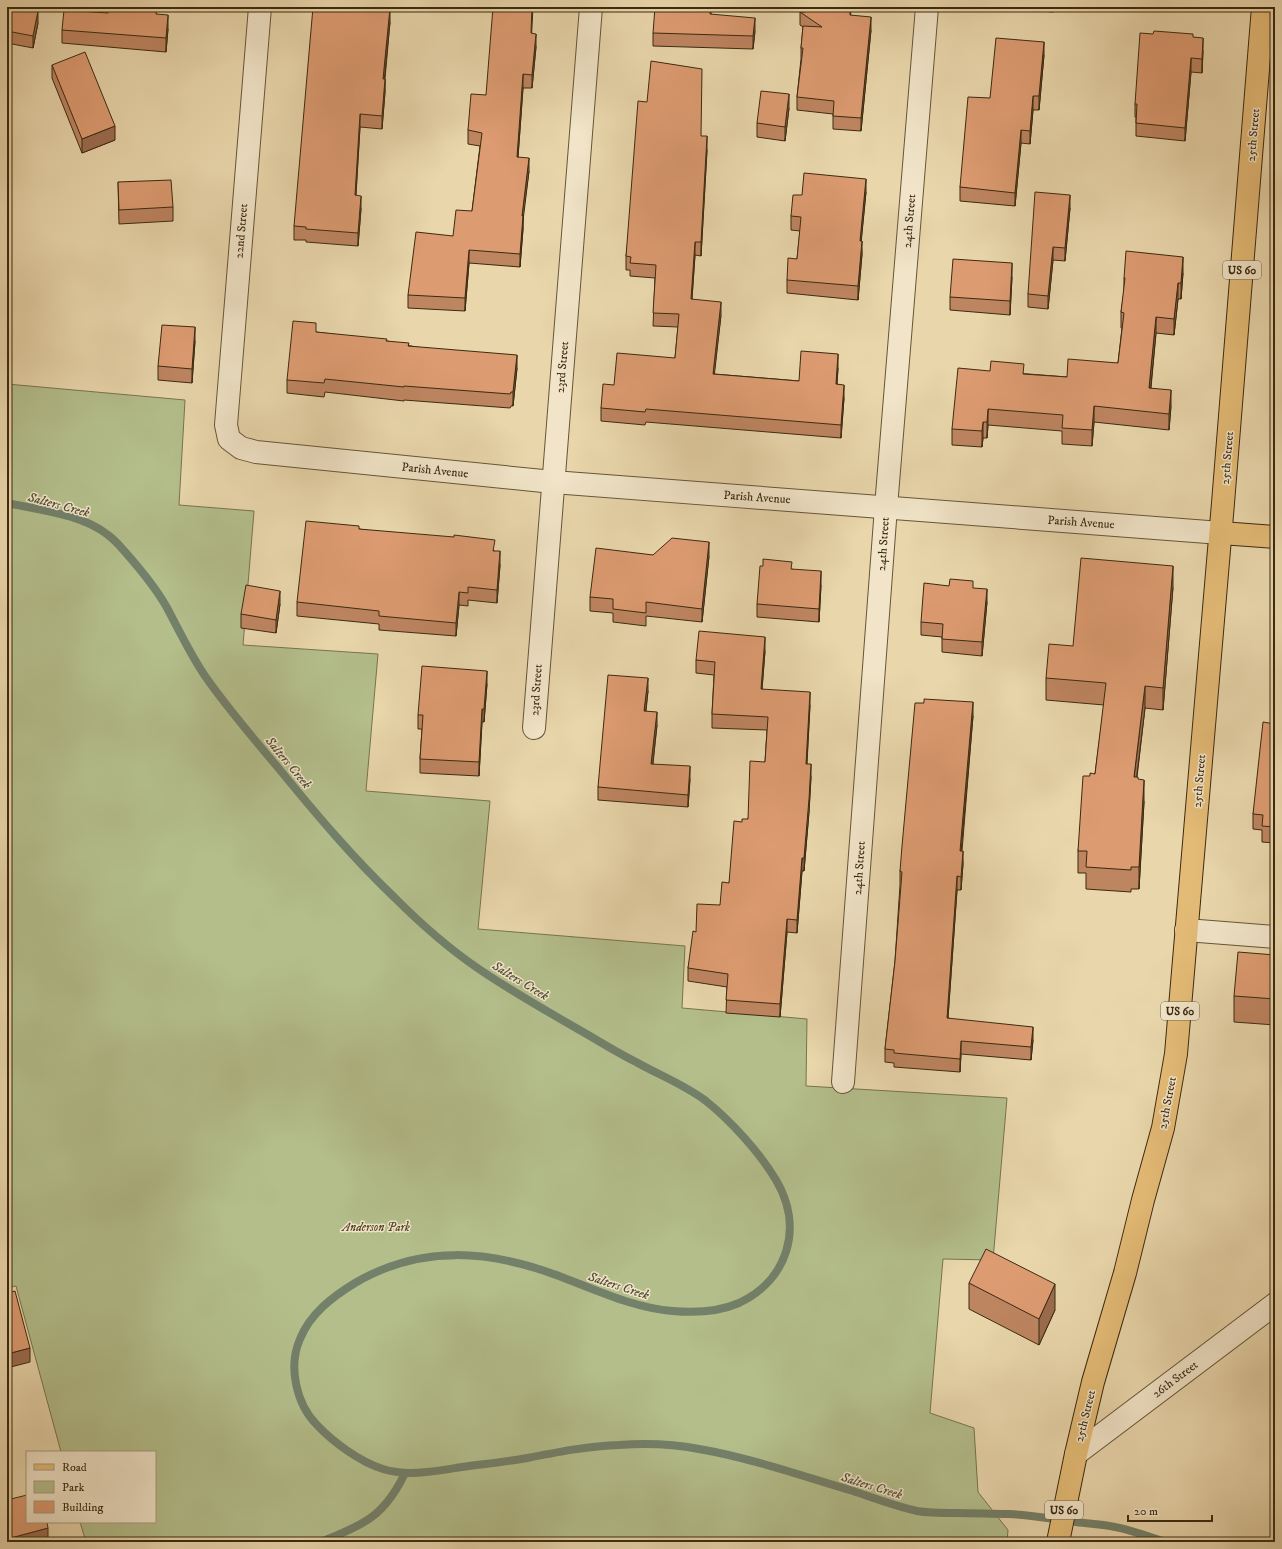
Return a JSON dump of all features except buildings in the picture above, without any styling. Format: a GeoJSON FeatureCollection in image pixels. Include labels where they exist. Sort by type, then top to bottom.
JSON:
{"type":"FeatureCollection","features":[{"type":"Feature","properties":{"kind":"main road","name":"25th Street"},"geometry":{"type":"LineString","coordinates":[[1058,1542],[1070,1478],[1093,1382],[1125,1273],[1163,1128],[1176,1054],[1221,533],[1263,7]]}},
{"type":"Feature","properties":{"kind":"main road","name":"Parish Avenue"},"geometry":{"type":"LineString","coordinates":[[1221,533],[1275,537]]}},
{"type":"Feature","properties":{"kind":"street","name":"22nd Street"},"geometry":{"type":"LineString","coordinates":[[241,448],[229,439],[226,425],[260,7]]}},
{"type":"Feature","properties":{"kind":"street","name":"23rd Street"},"geometry":{"type":"LineString","coordinates":[[534,728],[591,7]]}},
{"type":"Feature","properties":{"kind":"street","name":"24th Street"},"geometry":{"type":"LineString","coordinates":[[843,1082],[886,507],[927,7]]}},
{"type":"Feature","properties":{"kind":"street","name":"Parish Avenue"},"geometry":{"type":"LineString","coordinates":[[241,448],[256,452],[553,482],[1221,533]]}},
{"type":"Feature","properties":{"kind":"street"},"geometry":{"type":"LineString","coordinates":[[1186,930],[1275,937]]}},
{"type":"Feature","properties":{"kind":"street","name":"26th Street"},"geometry":{"type":"LineString","coordinates":[[1076,1454],[1275,1304]]}},
{"type":"Feature","properties":{"kind":"green space","name":"Anderson Park"},"geometry":{"type":"Polygon","coordinates":[[[7,384],[185,400],[179,505],[254,511],[243,645],[378,654],[366,791],[490,801],[478,929],[685,946],[682,1008],[807,1019],[806,1086],[1007,1098],[993,1260],[943,1259],[930,1413],[974,1428],[978,1492],[1008,1530],[1007,1542],[86,1542],[80,1523],[156,1523],[156,1451],[61,1451],[16,1286],[7,1288],[7,384]]]}},
{"type":"Feature","properties":{"kind":"waterway","name":"Salters Creek"},"geometry":{"type":"LineString","coordinates":[[7,503],[73,517],[98,528],[113,539],[148,579],[157,592],[166,606],[189,651],[223,700],[321,819],[379,883],[434,934],[465,959],[490,976],[532,1003],[645,1067],[681,1085],[706,1101],[725,1118],[762,1159],[776,1180],[784,1198],[789,1216],[790,1234],[780,1266],[769,1281],[756,1293],[739,1303],[715,1310],[681,1312],[644,1306],[615,1298],[533,1267],[482,1257],[456,1255],[430,1257],[405,1262],[380,1270],[355,1283],[330,1300],[316,1314],[304,1330],[296,1350],[295,1373],[299,1396],[310,1416],[323,1431],[347,1451],[365,1462],[383,1469],[402,1473],[432,1472],[596,1447],[639,1444],[679,1446],[757,1462],[917,1511],[1035,1516],[1110,1526],[1166,1542]]}},
{"type":"Feature","properties":{"kind":"waterway"},"geometry":{"type":"LineString","coordinates":[[321,1542],[354,1528],[371,1518],[389,1500],[405,1473]]}}]}
